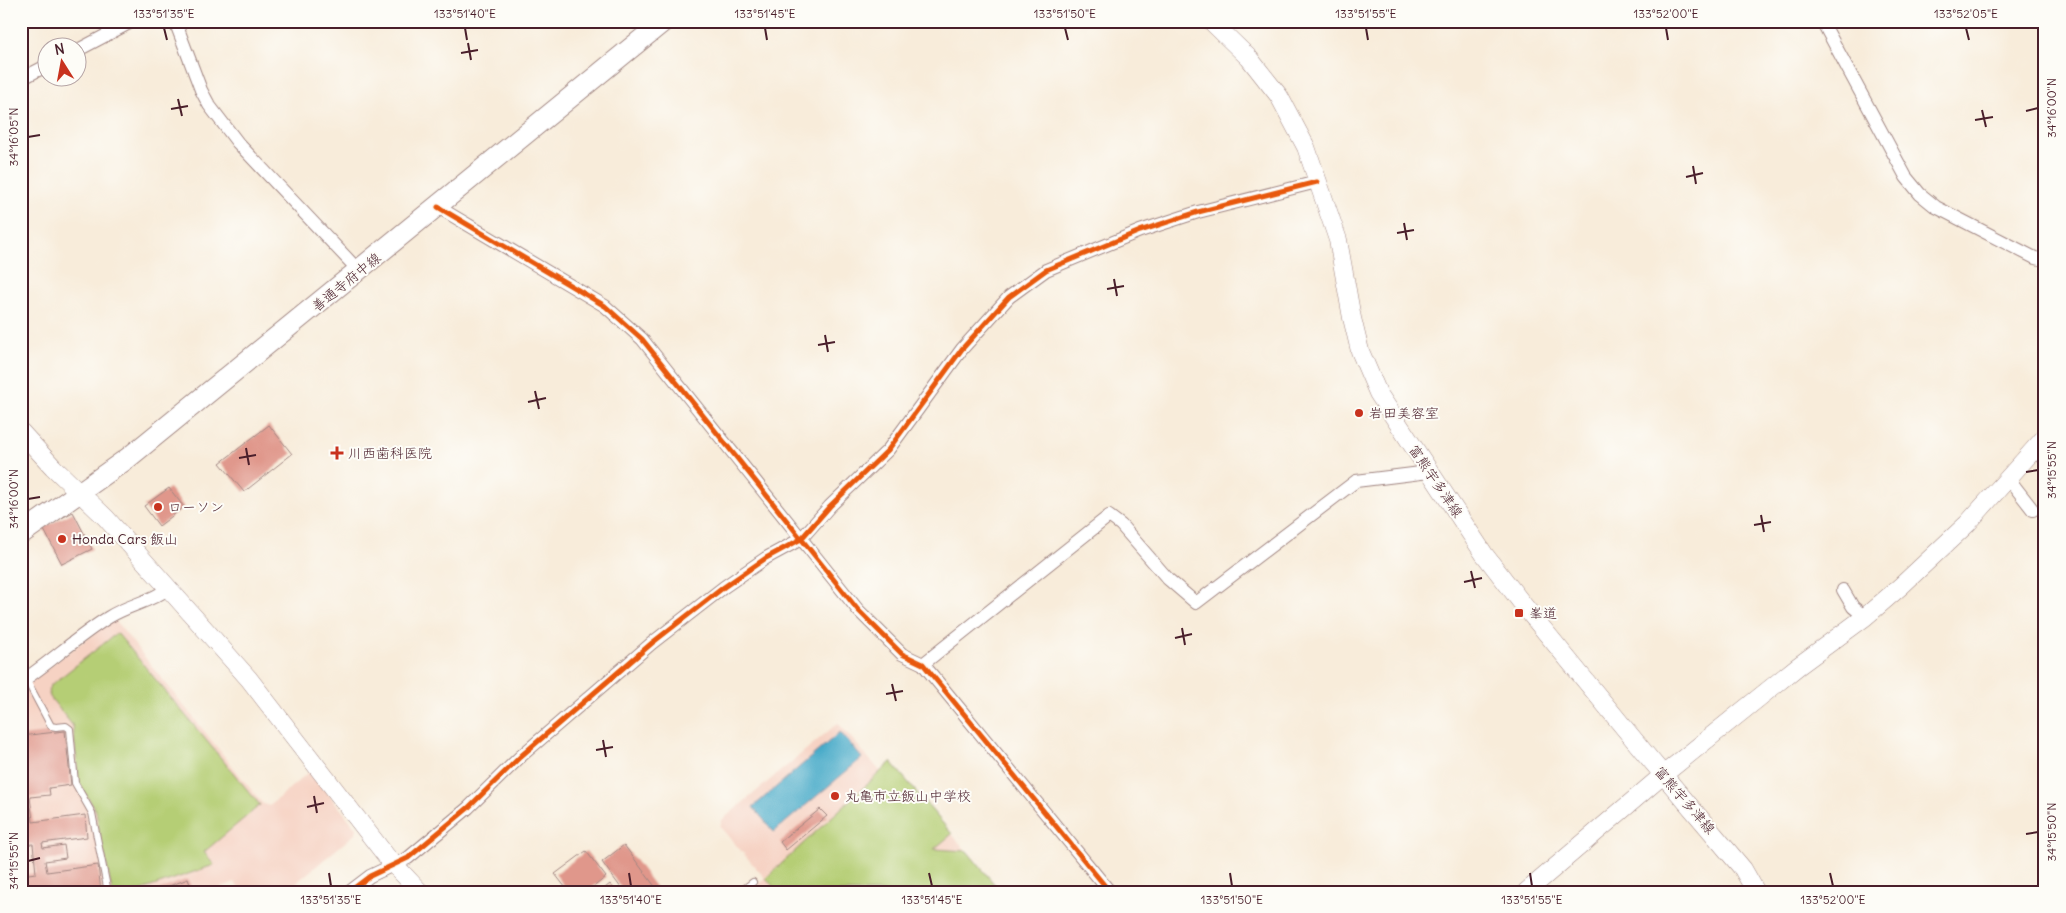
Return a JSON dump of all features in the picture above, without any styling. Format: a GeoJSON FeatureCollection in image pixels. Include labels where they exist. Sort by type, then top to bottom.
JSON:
{"type":"FeatureCollection","features":[{"type":"Feature","properties":{"kind":"main road","name":"善通寺府中線"},"geometry":{"type":"LineString","coordinates":[[21,534],[81,493],[136,451],[360,271],[664,21]]}},
{"type":"Feature","properties":{"kind":"street"},"geometry":{"type":"LineString","coordinates":[[88,45],[133,21]]}},
{"type":"Feature","properties":{"kind":"street"},"geometry":{"type":"LineString","coordinates":[[175,21],[201,90],[209,105],[238,143],[360,271]]}},
{"type":"Feature","properties":{"kind":"street","name":"富熊宇多津線"},"geometry":{"type":"LineString","coordinates":[[1211,21],[1249,58],[1279,96],[1306,147],[1338,240],[1360,351],[1378,393],[1484,554],[1525,608],[1663,775],[1732,854],[1743,869],[1752,890]]}},
{"type":"Feature","properties":{"kind":"street"},"geometry":{"type":"LineString","coordinates":[[1822,21],[1906,177],[1920,194],[1945,212],[2035,258],[2045,260]]}},
{"type":"Feature","properties":{"kind":"street"},"geometry":{"type":"LineString","coordinates":[[21,79],[38,70]]}},
{"type":"Feature","properties":{"kind":"street"},"geometry":{"type":"LineString","coordinates":[[349,892],[370,876],[408,858],[468,808],[521,756],[652,643],[724,587],[766,558],[801,538],[830,506],[888,450],[962,349],[1009,298],[1046,270],[1140,231],[1198,212],[1317,182]]}},
{"type":"Feature","properties":{"kind":"street"},"geometry":{"type":"LineString","coordinates":[[438,207],[605,306],[642,339],[858,610],[902,654],[923,664],[1110,892]]}},
{"type":"Feature","properties":{"kind":"street"},"geometry":{"type":"LineString","coordinates":[[21,432],[53,467],[106,518],[249,679],[395,865],[420,892]]}},
{"type":"Feature","properties":{"kind":"street"},"geometry":{"type":"LineString","coordinates":[[1532,890],[1663,775],[1798,667],[1865,617],[1937,554],[2008,478],[2039,455],[2045,438]]}},
{"type":"Feature","properties":{"kind":"street"},"geometry":{"type":"LineString","coordinates":[[923,664],[1109,516],[1121,525],[1168,579],[1196,603],[1356,481],[1429,472]]}},
{"type":"Feature","properties":{"kind":"street"},"geometry":{"type":"LineString","coordinates":[[2008,478],[2033,510]]}},
{"type":"Feature","properties":{"kind":"street"},"geometry":{"type":"LineString","coordinates":[[23,680],[112,615],[159,596],[169,588]]}},
{"type":"Feature","properties":{"kind":"street"},"geometry":{"type":"LineString","coordinates":[[1843,590],[1853,607],[1865,617]]}},
{"type":"Feature","properties":{"kind":"lane"},"geometry":{"type":"LineString","coordinates":[[23,680],[51,726],[66,726],[70,728],[75,783],[92,813],[108,892]]}},
{"type":"Feature","properties":{"kind":"lane"},"geometry":{"type":"LineString","coordinates":[[740,892],[753,882]]}},
{"type":"Feature","properties":{"kind":"shaded area"},"geometry":{"type":"Polygon","coordinates":[[[114,619],[262,803],[269,806],[310,771],[356,828],[355,834],[285,892],[242,892],[234,882],[212,892],[21,892],[21,687],[114,619]]]}},
{"type":"Feature","properties":{"kind":"shaded area","name":"丸亀市立飯山中学校"},"geometry":{"type":"Polygon","coordinates":[[[838,723],[880,771],[891,762],[1001,892],[768,892],[757,885],[765,878],[720,827],[722,820],[838,723]]]}},
{"type":"Feature","properties":{"kind":"green space"},"geometry":{"type":"Polygon","coordinates":[[[117,633],[260,805],[204,852],[214,865],[136,892],[112,892],[105,855],[102,850],[96,811],[79,783],[73,726],[50,697],[48,690],[51,685],[117,633]]]}},
{"type":"Feature","properties":{"kind":"green space"},"geometry":{"type":"Polygon","coordinates":[[[891,762],[952,834],[934,849],[967,851],[1001,892],[778,892],[766,878],[891,762]]]}},
{"type":"Feature","properties":{"kind":"water"},"geometry":{"type":"Polygon","coordinates":[[[840,732],[862,758],[774,832],[753,807],[840,732]]]}},
{"type":"Feature","properties":{"kind":"building"},"geometry":{"type":"Polygon","coordinates":[[[269,425],[292,454],[244,492],[220,463],[269,425]]]}},
{"type":"Feature","properties":{"kind":"building"},"geometry":{"type":"Polygon","coordinates":[[[169,488],[184,507],[159,526],[144,506],[169,488]]]}},
{"type":"Feature","properties":{"kind":"building"},"geometry":{"type":"Polygon","coordinates":[[[73,512],[92,549],[62,564],[43,528],[73,512]]]}},
{"type":"Feature","properties":{"kind":"building"},"geometry":{"type":"Polygon","coordinates":[[[65,731],[71,785],[49,788],[50,795],[30,797],[33,822],[85,815],[87,837],[42,843],[43,848],[64,845],[66,858],[45,861],[47,872],[98,865],[101,892],[21,892],[21,875],[36,873],[33,844],[21,845],[21,823],[25,823],[21,797],[21,736],[65,731]]]}},
{"type":"Feature","properties":{"kind":"building"},"geometry":{"type":"Polygon","coordinates":[[[820,809],[827,816],[786,850],[780,842],[820,809]]]}},
{"type":"Feature","properties":{"kind":"building"},"geometry":{"type":"Polygon","coordinates":[[[624,845],[659,892],[624,892],[602,862],[624,845]]]}},
{"type":"Feature","properties":{"kind":"building"},"geometry":{"type":"Polygon","coordinates":[[[586,851],[606,877],[587,892],[569,892],[555,874],[586,851]]]}},
{"type":"Feature","properties":{"kind":"building"},"geometry":{"type":"Polygon","coordinates":[[[188,879],[193,892],[153,892],[188,879]]]}},
{"type":"Feature","properties":{"kind":"building"},"geometry":{"type":"Polygon","coordinates":[[[610,884],[616,892],[600,892],[610,884]]]}},
{"type":"Feature","properties":{"kind":"cycle path"},"geometry":{"type":"LineString","coordinates":[[349,892],[370,876],[408,858],[468,808],[521,756],[652,643],[724,587],[766,558],[801,539],[830,506],[888,450],[962,349],[1009,297],[1046,270],[1140,231],[1198,212],[1317,182]]}},
{"type":"Feature","properties":{"kind":"cycle path"},"geometry":{"type":"LineString","coordinates":[[438,207],[605,306],[642,339],[858,610],[902,654],[923,664],[1110,892]]}},
{"type":"Feature","properties":{"kind":"place","name":"岩田美容室"},"geometry":{"type":"Point","coordinates":[1359,413]}},
{"type":"Feature","properties":{"kind":"place","name":"川西歯科医院"},"geometry":{"type":"Point","coordinates":[337,453]}},
{"type":"Feature","properties":{"kind":"place","name":"ローソン"},"geometry":{"type":"Point","coordinates":[158,507]}},
{"type":"Feature","properties":{"kind":"place","name":"Honda Cars 飯山"},"geometry":{"type":"Point","coordinates":[62,539]}},
{"type":"Feature","properties":{"kind":"place","name":"峯道"},"geometry":{"type":"Point","coordinates":[1519,613]}},
{"type":"Feature","properties":{"kind":"place","name":"丸亀市立飯山中学校"},"geometry":{"type":"Point","coordinates":[835,796]}}]}
